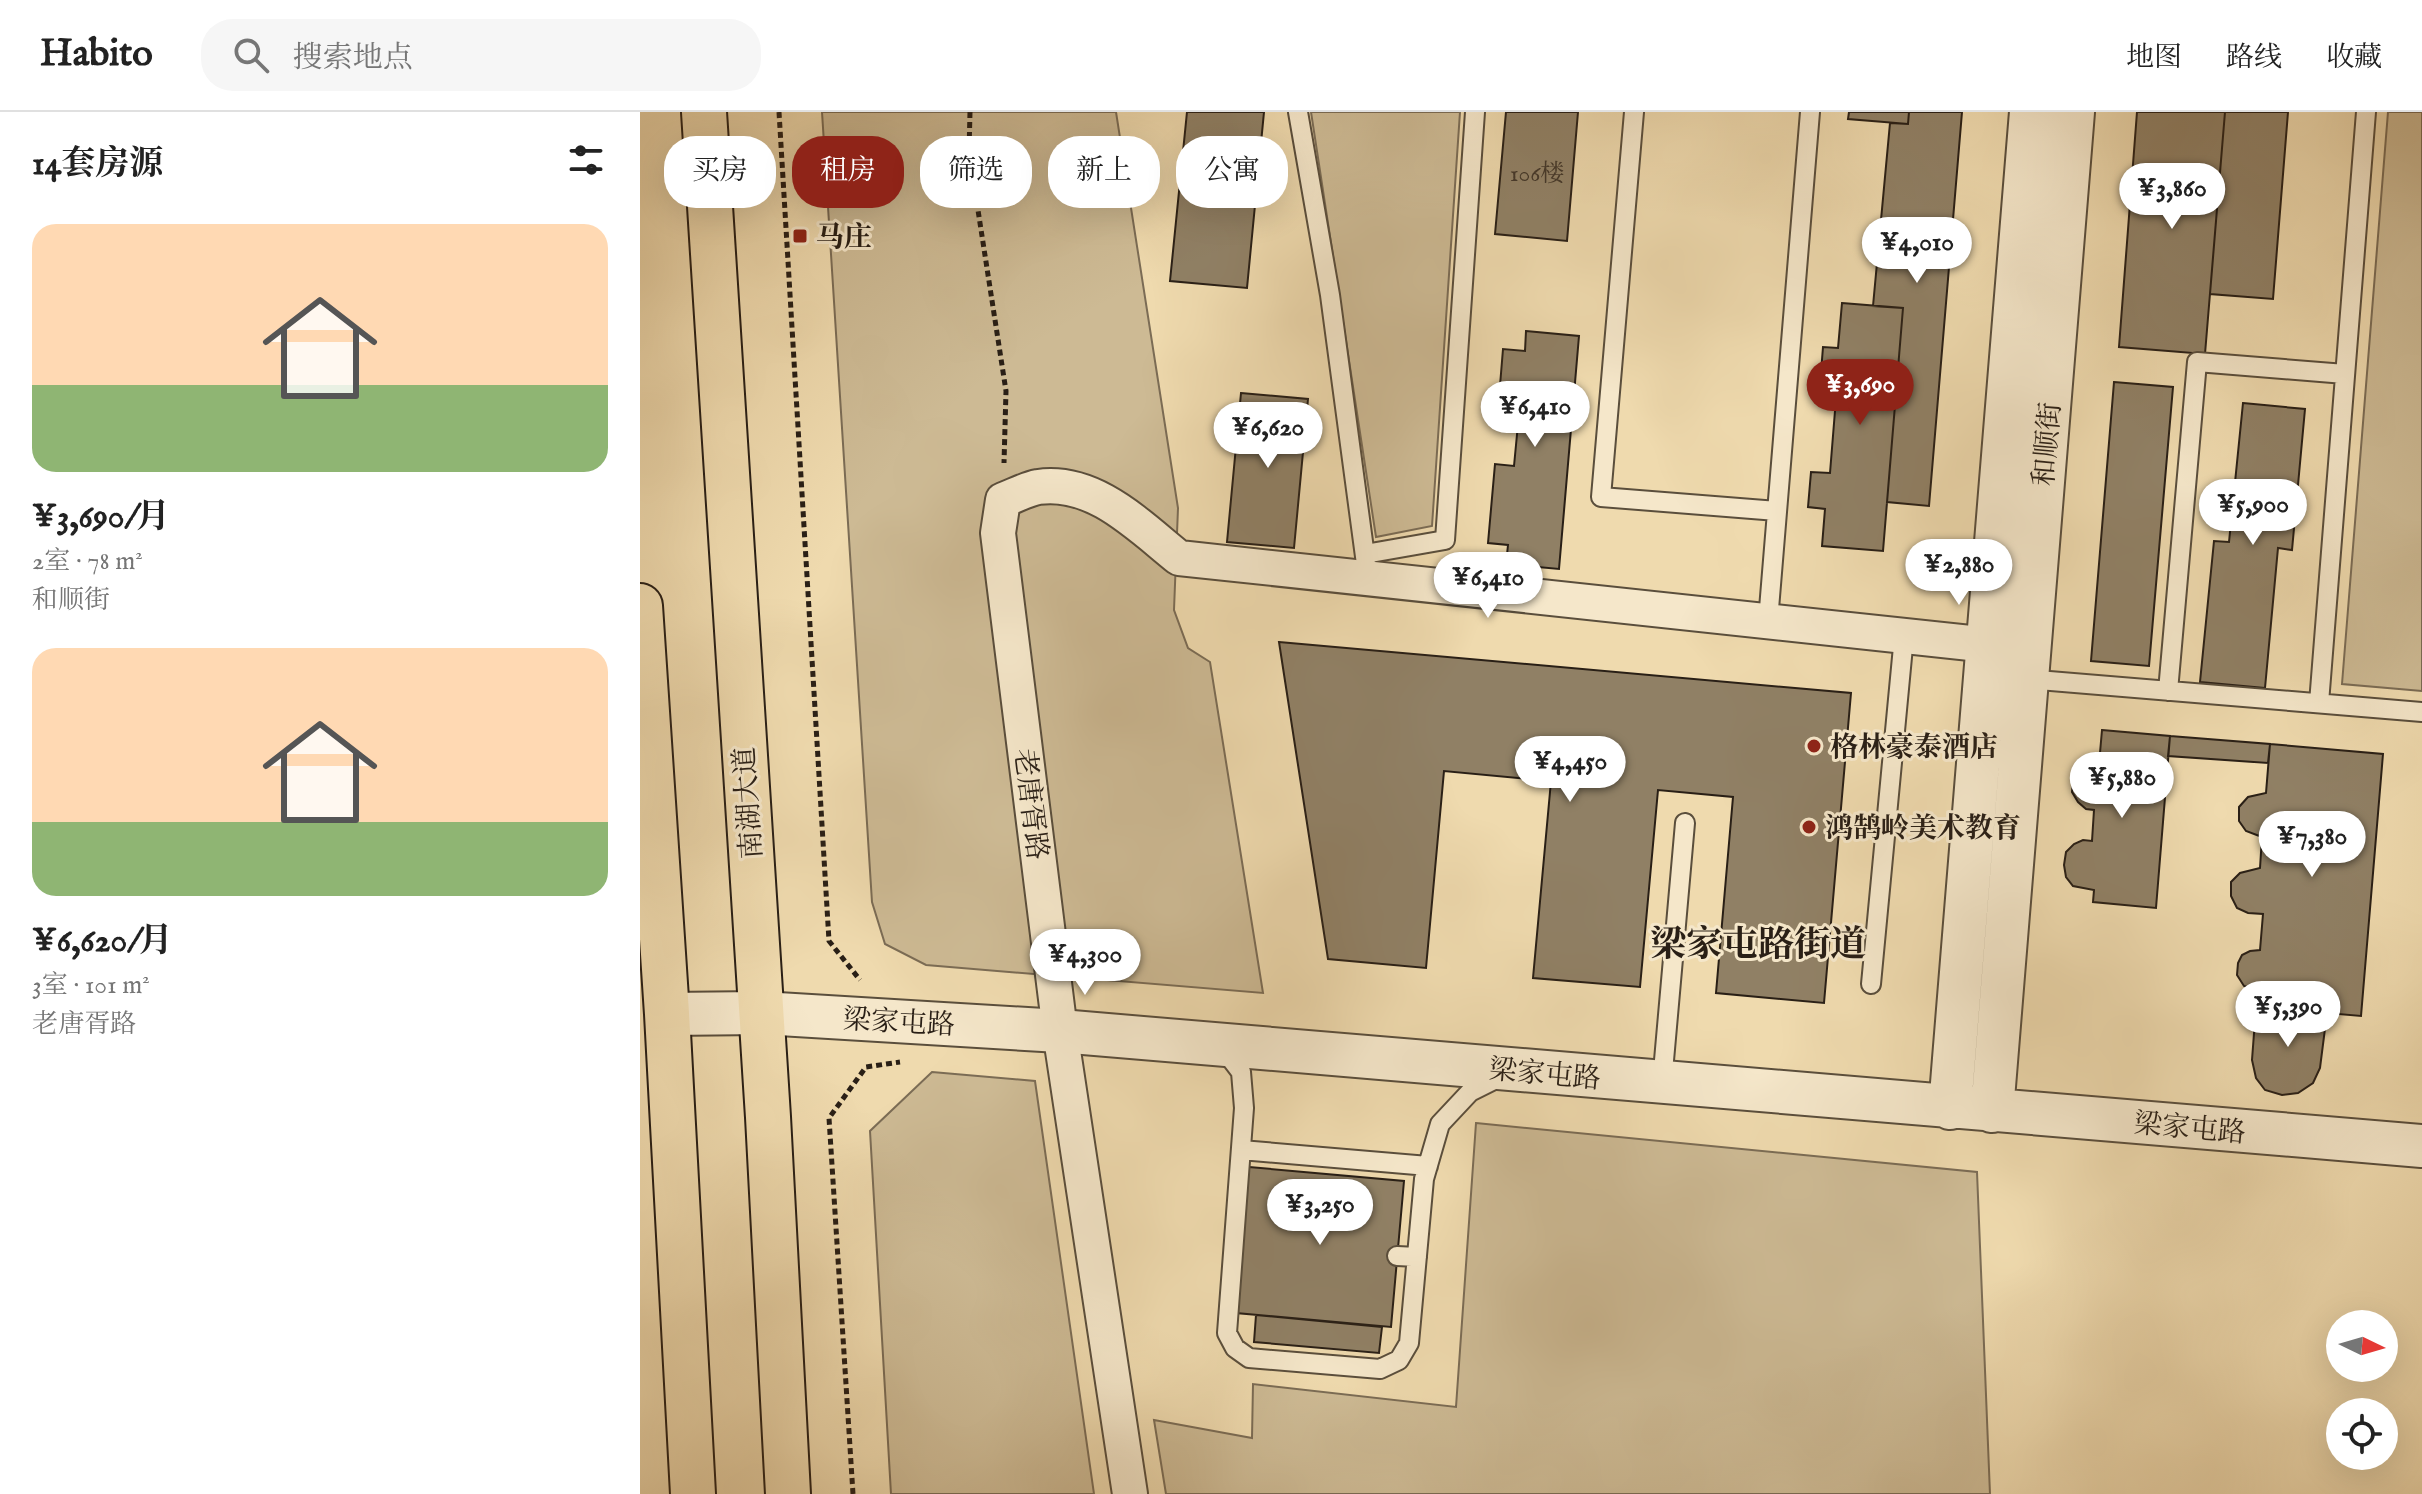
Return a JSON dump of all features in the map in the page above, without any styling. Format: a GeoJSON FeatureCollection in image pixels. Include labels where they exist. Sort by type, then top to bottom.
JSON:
{"type":"FeatureCollection","features":[{"type":"Feature","properties":{"kind":"highway","name":"南湖大道"},"geometry":{"type":"LineString","coordinates":[[704,112],[788,1494]]}},
{"type":"Feature","properties":{"kind":"highway"},"geometry":{"type":"LineString","coordinates":[[640,606],[667,1014],[693,1494]]}},
{"type":"Feature","properties":{"kind":"street","name":"和顺街"},"geometry":{"type":"LineString","coordinates":[[1950,1108],[2031,112]]}},
{"type":"Feature","properties":{"kind":"street","name":"和顺街"},"geometry":{"type":"LineString","coordinates":[[1992,1111],[2073,112]]}},
{"type":"Feature","properties":{"kind":"street"},"geometry":{"type":"LineString","coordinates":[[1003,500],[1037,487],[1067,487],[1113,505],[1179,558],[1366,566],[1768,621],[1989,645]]}},
{"type":"Feature","properties":{"kind":"street","name":"老唐胥路"},"geometry":{"type":"LineString","coordinates":[[1003,500],[998,533],[1060,1031],[1130,1494]]}},
{"type":"Feature","properties":{"kind":"street","name":"梁家屯路"},"geometry":{"type":"LineString","coordinates":[[667,1014],[761,1013],[1060,1031],[2422,1146]]}},
{"type":"Feature","properties":{"kind":"lane"},"geometry":{"type":"LineString","coordinates":[[1298,112],[1330,295],[1366,566],[1445,540],[1475,112]]}},
{"type":"Feature","properties":{"kind":"lane"},"geometry":{"type":"LineString","coordinates":[[1634,112],[1601,497],[1777,511]]}},
{"type":"Feature","properties":{"kind":"lane"},"geometry":{"type":"LineString","coordinates":[[1768,621],[1810,112]]}},
{"type":"Feature","properties":{"kind":"lane"},"geometry":{"type":"LineString","coordinates":[[2319,703],[2366,112]]}},
{"type":"Feature","properties":{"kind":"lane"},"geometry":{"type":"LineString","coordinates":[[2168,691],[2197,362],[2345,374]]}},
{"type":"Feature","properties":{"kind":"lane"},"geometry":{"type":"LineString","coordinates":[[1871,984],[1904,636]]}},
{"type":"Feature","properties":{"kind":"lane"},"geometry":{"type":"LineString","coordinates":[[2027,679],[2422,712]]}},
{"type":"Feature","properties":{"kind":"lane"},"geometry":{"type":"LineString","coordinates":[[1662,1083],[1685,823]]}},
{"type":"Feature","properties":{"kind":"lane"},"geometry":{"type":"LineString","coordinates":[[1221,1045],[1241,1072],[1244,1108],[1238,1243],[1227,1333],[1235,1348],[1249,1358],[1380,1369],[1399,1360],[1409,1343],[1424,1179],[1440,1124],[1470,1092],[1514,1070]]}},
{"type":"Feature","properties":{"kind":"lane"},"geometry":{"type":"LineString","coordinates":[[1241,1150],[1428,1166]]}},
{"type":"Feature","properties":{"kind":"lane"},"geometry":{"type":"LineString","coordinates":[[1397,1256],[1417,1257]]}},
{"type":"Feature","properties":{"kind":"path"},"geometry":{"type":"LineString","coordinates":[[779,112],[829,941],[866,988]]}},
{"type":"Feature","properties":{"kind":"path"},"geometry":{"type":"LineString","coordinates":[[970,112],[969,152],[1006,391],[1003,500]]}},
{"type":"Feature","properties":{"kind":"path"},"geometry":{"type":"LineString","coordinates":[[853,1494],[829,1118],[866,1067]]}},
{"type":"Feature","properties":{"kind":"shaded area"},"geometry":{"type":"Polygon","coordinates":[[[822,112],[1116,112],[1120,136],[1048,136],[1048,208],[1131,208],[1178,508],[1174,610],[1188,648],[1210,662],[1263,993],[926,965],[885,944],[872,902],[828,208],[904,208],[904,136],[824,136],[822,112]]]}},
{"type":"Feature","properties":{"kind":"shaded area"},"geometry":{"type":"Polygon","coordinates":[[[1311,112],[1460,112],[1432,526],[1376,537],[1311,112]]]}},
{"type":"Feature","properties":{"kind":"shaded area"},"geometry":{"type":"Polygon","coordinates":[[[2388,112],[2422,112],[2422,691],[2342,684],[2388,112]]]}},
{"type":"Feature","properties":{"kind":"shaded area"},"geometry":{"type":"Polygon","coordinates":[[[932,1072],[1035,1081],[1094,1494],[891,1494],[870,1131],[932,1072]]]}},
{"type":"Feature","properties":{"kind":"shaded area"},"geometry":{"type":"Polygon","coordinates":[[[1476,1123],[1977,1172],[1990,1494],[1166,1494],[1154,1420],[1252,1438],[1253,1384],[1456,1407],[1476,1123]]]}},
{"type":"Feature","properties":{"kind":"building"},"geometry":{"type":"Polygon","coordinates":[[[1187,112],[1264,112],[1262,136],[1185,136],[1187,112]]]}},
{"type":"Feature","properties":{"kind":"building"},"geometry":{"type":"Polygon","coordinates":[[[1506,112],[1578,112],[1567,241],[1495,234],[1506,112]]]}},
{"type":"Feature","properties":{"kind":"building"},"geometry":{"type":"Polygon","coordinates":[[[1849,112],[1909,112],[1908,124],[1848,119],[1849,112]]]}},
{"type":"Feature","properties":{"kind":"building"},"geometry":{"type":"Polygon","coordinates":[[[1909,112],[1962,112],[1929,506],[1887,502],[1903,308],[1873,306],[1890,123],[1908,124],[1909,112]]]}},
{"type":"Feature","properties":{"kind":"building"},"geometry":{"type":"Polygon","coordinates":[[[2137,112],[2225,112],[2205,354],[2119,347],[2137,112]]]}},
{"type":"Feature","properties":{"kind":"building"},"geometry":{"type":"Polygon","coordinates":[[[2225,112],[2288,112],[2273,299],[2210,294],[2225,112]]]}},
{"type":"Feature","properties":{"kind":"building"},"geometry":{"type":"Polygon","coordinates":[[[1177,208],[1255,208],[1247,288],[1170,281],[1177,208]]]}},
{"type":"Feature","properties":{"kind":"building"},"geometry":{"type":"Polygon","coordinates":[[[1842,303],[1903,308],[1883,551],[1822,546],[1825,509],[1808,507],[1811,472],[1830,473],[1837,386],[1820,385],[1823,347],[1838,348],[1842,303]]]}},
{"type":"Feature","properties":{"kind":"building"},"geometry":{"type":"Polygon","coordinates":[[[1526,331],[1579,336],[1559,569],[1506,564],[1508,545],[1488,543],[1495,464],[1514,466],[1518,424],[1497,422],[1503,349],[1525,351],[1526,331]]]}},
{"type":"Feature","properties":{"kind":"building"},"geometry":{"type":"Polygon","coordinates":[[[2114,382],[2173,387],[2149,666],[2091,661],[2114,382]]]}},
{"type":"Feature","properties":{"kind":"building"},"geometry":{"type":"Polygon","coordinates":[[[1241,393],[1308,399],[1294,548],[1227,542],[1241,393]]]}},
{"type":"Feature","properties":{"kind":"building"},"geometry":{"type":"Polygon","coordinates":[[[2243,403],[2305,409],[2292,550],[2278,548],[2265,688],[2200,682],[2214,541],[2229,542],[2243,403]]]}},
{"type":"Feature","properties":{"kind":"building"},"geometry":{"type":"Polygon","coordinates":[[[1279,642],[1851,693],[1824,1003],[1716,993],[1733,797],[1658,790],[1640,987],[1533,978],[1551,781],[1444,771],[1426,968],[1328,959],[1279,642]]]}},
{"type":"Feature","properties":{"kind":"building"},"geometry":{"type":"Polygon","coordinates":[[[2102,730],[2170,736],[2156,908],[2093,902],[2094,890],[2073,886],[2066,877],[2066,852],[2083,840],[2092,841],[2094,810],[2086,809],[2072,792],[2073,781],[2079,772],[2099,764],[2102,730]]]}},
{"type":"Feature","properties":{"kind":"building"},"geometry":{"type":"Polygon","coordinates":[[[2170,736],[2270,744],[2268,763],[2168,756],[2170,736]]]}},
{"type":"Feature","properties":{"kind":"building"},"geometry":{"type":"Polygon","coordinates":[[[2270,744],[2383,754],[2361,1016],[2256,1007],[2257,990],[2244,986],[2237,975],[2242,955],[2260,950],[2263,914],[2237,908],[2231,896],[2231,882],[2240,873],[2260,868],[2262,837],[2246,831],[2239,821],[2239,807],[2248,797],[2266,793],[2270,744]]]}},
{"type":"Feature","properties":{"kind":"building"},"geometry":{"type":"Polygon","coordinates":[[[2256,1007],[2327,1013],[2320,1068],[2313,1083],[2298,1093],[2282,1095],[2265,1090],[2256,1078],[2252,1060],[2256,1007]]]}},
{"type":"Feature","properties":{"kind":"building"},"geometry":{"type":"Polygon","coordinates":[[[1249,1167],[1404,1181],[1391,1327],[1236,1313],[1249,1167]]]}},
{"type":"Feature","properties":{"kind":"building"},"geometry":{"type":"Polygon","coordinates":[[[1256,1315],[1382,1327],[1379,1353],[1254,1342],[1256,1315]]]}},
{"type":"Feature","properties":{"kind":"place","name":"马庄"},"geometry":{"type":"Point","coordinates":[800,236]}},
{"type":"Feature","properties":{"kind":"place","name":"格林豪泰酒店"},"geometry":{"type":"Point","coordinates":[1814,746]}},
{"type":"Feature","properties":{"kind":"place","name":"鸿鹄岭美术教育"},"geometry":{"type":"Point","coordinates":[1809,827]}},
{"type":"Feature","properties":{"kind":"district","name":"梁家屯路街道"},"geometry":{"type":"Point","coordinates":[1758,943]}}]}
